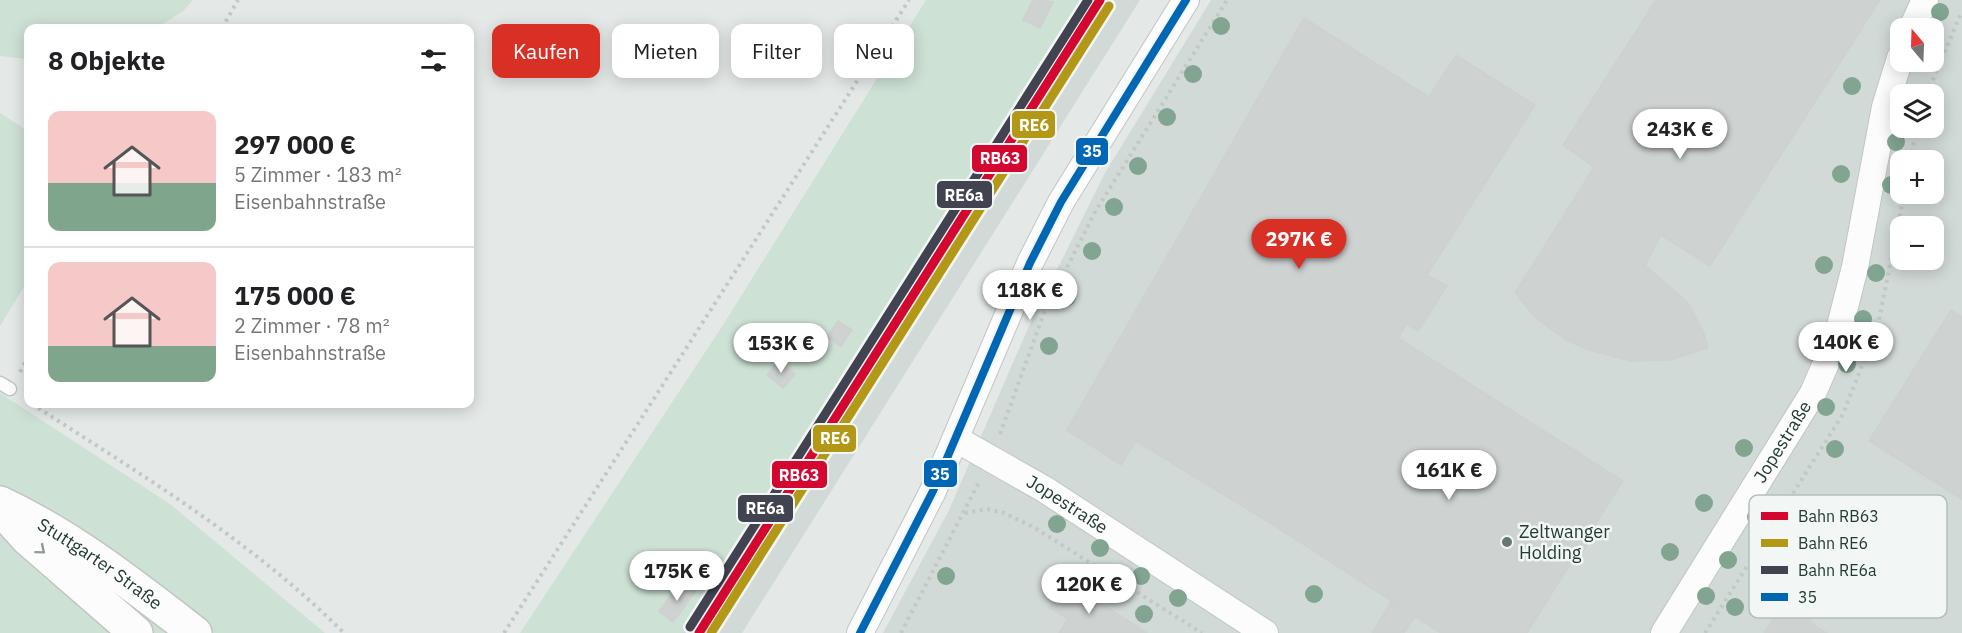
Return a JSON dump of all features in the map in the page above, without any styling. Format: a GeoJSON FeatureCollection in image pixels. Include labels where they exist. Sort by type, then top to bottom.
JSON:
{"type":"FeatureCollection","features":[{"type":"Feature","properties":{"kind":"main road","name":"Stuttgarter Straße"},"geometry":{"type":"LineString","coordinates":[[0,502],[41,522],[116,573],[195,633]]}},
{"type":"Feature","properties":{"kind":"main road","name":"Stuttgarter Straße"},"geometry":{"type":"LineString","coordinates":[[0,508],[28,539],[136,633]]}},
{"type":"Feature","properties":{"kind":"street"},"geometry":{"type":"LineString","coordinates":[[860,633],[905,549],[956,439],[1030,263],[1061,202],[1186,0]]}},
{"type":"Feature","properties":{"kind":"street"},"geometry":{"type":"LineString","coordinates":[[1917,18],[1925,0]]}},
{"type":"Feature","properties":{"kind":"street","name":"Jopestraße"},"geometry":{"type":"LineString","coordinates":[[1750,495],[1813,393],[1837,338],[1855,267],[1885,107],[1896,72]]}},
{"type":"Feature","properties":{"kind":"street","name":"Jopestraße"},"geometry":{"type":"LineString","coordinates":[[956,439],[990,456],[1265,633]]}},
{"type":"Feature","properties":{"kind":"street","name":"Jopestraße"},"geometry":{"type":"LineString","coordinates":[[1664,633],[1749,496]]}},
{"type":"Feature","properties":{"kind":"path"},"geometry":{"type":"LineString","coordinates":[[224,24],[238,0]]}},
{"type":"Feature","properties":{"kind":"path"},"geometry":{"type":"LineString","coordinates":[[504,633],[909,0]]}},
{"type":"Feature","properties":{"kind":"path"},"geometry":{"type":"LineString","coordinates":[[901,633],[964,513],[1009,413],[1044,313],[1095,212],[1227,0]]}},
{"type":"Feature","properties":{"kind":"path"},"geometry":{"type":"LineString","coordinates":[[1931,84],[1962,11]]}},
{"type":"Feature","properties":{"kind":"path"},"geometry":{"type":"LineString","coordinates":[[38,408],[212,521],[316,605],[344,633]]}},
{"type":"Feature","properties":{"kind":"path"},"geometry":{"type":"LineString","coordinates":[[964,513],[987,509],[1004,513],[1035,528],[1202,633]]}},
{"type":"Feature","properties":{"kind":"shaded area"},"geometry":{"type":"Polygon","coordinates":[[[1084,0],[1140,0],[742,633],[681,633],[919,256],[1084,0]]]}},
{"type":"Feature","properties":{"kind":"shaded area"},"geometry":{"type":"Polygon","coordinates":[[[1211,0],[1962,0],[1962,633],[883,633],[949,510],[1028,328],[1105,173],[1211,0]]]}},
{"type":"Feature","properties":{"kind":"green space"},"geometry":{"type":"Polygon","coordinates":[[[0,0],[193,0],[182,12],[162,24],[24,24],[24,59],[0,56],[0,0]]]}},
{"type":"Feature","properties":{"kind":"green space"},"geometry":{"type":"Polygon","coordinates":[[[926,0],[1084,0],[681,633],[520,633],[723,325],[877,78],[914,78],[914,24],[911,24],[926,0]]]}},
{"type":"Feature","properties":{"kind":"green space"},"geometry":{"type":"Polygon","coordinates":[[[0,113],[24,128],[24,287],[0,326],[0,113]]]}},
{"type":"Feature","properties":{"kind":"green space"},"geometry":{"type":"Polygon","coordinates":[[[0,393],[170,504],[325,633],[0,633],[0,393]]]}},
{"type":"Feature","properties":{"kind":"building"},"geometry":{"type":"Polygon","coordinates":[[[1033,0],[1053,2],[1040,28],[1023,20],[1033,0]]]}},
{"type":"Feature","properties":{"kind":"building"},"geometry":{"type":"Polygon","coordinates":[[[1656,0],[1880,0],[1710,266],[1661,235],[1645,265],[1688,303],[1704,333],[1708,348],[1670,360],[1631,361],[1589,350],[1568,341],[1537,319],[1515,293],[1594,167],[1563,145],[1656,0]]]}},
{"type":"Feature","properties":{"kind":"building"},"geometry":{"type":"Polygon","coordinates":[[[1304,18],[1429,97],[1456,55],[1535,105],[1427,275],[1447,286],[1418,331],[1407,324],[1278,528],[1136,441],[1121,465],[1067,430],[1304,18]]]}},
{"type":"Feature","properties":{"kind":"building"},"geometry":{"type":"Polygon","coordinates":[[[1951,310],[1962,317],[1962,499],[1869,441],[1951,310]]]}},
{"type":"Feature","properties":{"kind":"building"},"geometry":{"type":"Polygon","coordinates":[[[838,321],[852,330],[841,346],[827,337],[838,321]]]}},
{"type":"Feature","properties":{"kind":"building"},"geometry":{"type":"Polygon","coordinates":[[[1398,338],[1623,481],[1586,539],[1589,541],[1575,565],[1571,563],[1527,633],[1441,633],[1278,528],[1398,338]]]}},
{"type":"Feature","properties":{"kind":"building"},"geometry":{"type":"Polygon","coordinates":[[[779,360],[795,374],[783,388],[767,375],[779,360]]]}},
{"type":"Feature","properties":{"kind":"building"},"geometry":{"type":"Polygon","coordinates":[[[681,582],[695,592],[673,622],[659,611],[681,582]]]}},
{"type":"Feature","properties":{"kind":"building"},"geometry":{"type":"Polygon","coordinates":[[[1067,582],[1147,633],[1059,633],[1068,619],[1050,608],[1067,582]]]}},
{"type":"Feature","properties":{"kind":"building"},"geometry":{"type":"Polygon","coordinates":[[[1391,602],[1415,616],[1404,633],[1372,633],[1391,602]]]}},
{"type":"Feature","properties":{"kind":"building"},"geometry":{"type":"Polygon","coordinates":[[[1773,618],[1812,618],[1809,622],[1827,633],[1764,633],[1773,618]]]}},
{"type":"Feature","properties":{"kind":"rail line","name":"RE6a"},"geometry":{"type":"LineString","coordinates":[[690,627],[1088,0]]}},
{"type":"Feature","properties":{"kind":"rail line","name":"RB63"},"geometry":{"type":"LineString","coordinates":[[699,633],[1100,0]]}},
{"type":"Feature","properties":{"kind":"rail line","name":"RE6"},"geometry":{"type":"LineString","coordinates":[[711,633],[1109,6]]}},
{"type":"Feature","properties":{"kind":"transit line","name":"35"},"geometry":{"type":"LineString","coordinates":[[860,633],[933,491],[1030,263],[1061,202],[1186,0]]}},
{"type":"Feature","properties":{"kind":"place","name":"Zeltwanger Holding"},"geometry":{"type":"Point","coordinates":[1507,542]}}]}
